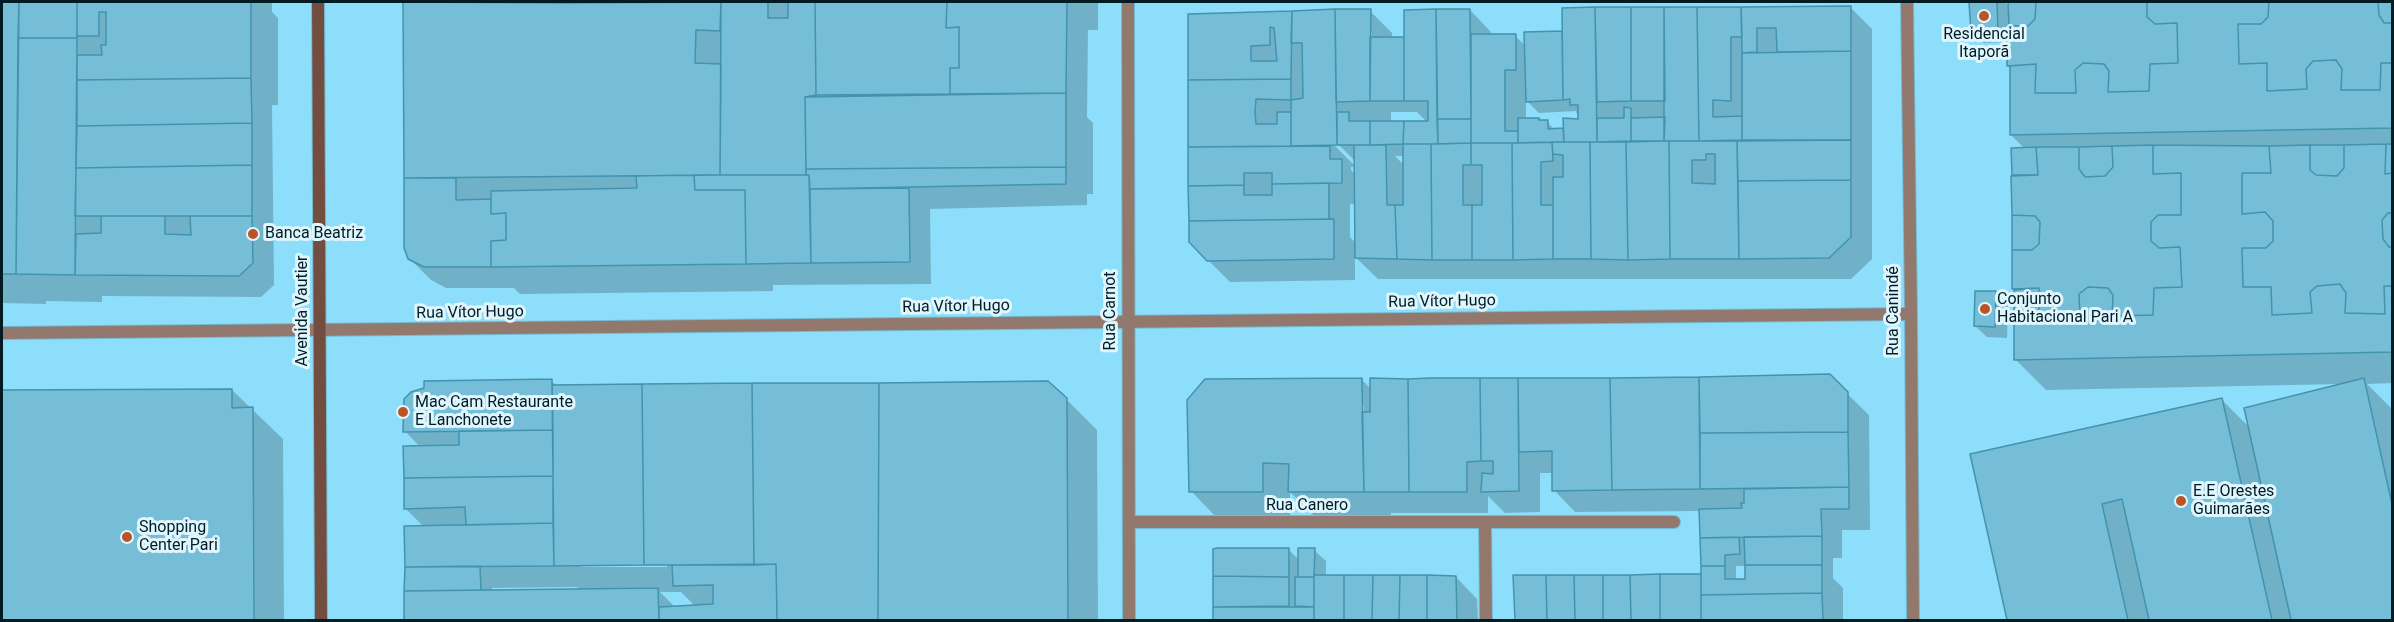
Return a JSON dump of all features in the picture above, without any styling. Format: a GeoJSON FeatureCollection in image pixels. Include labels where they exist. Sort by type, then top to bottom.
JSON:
{"type":"FeatureCollection","features":[{"type":"Feature","properties":{"kind":"main road","name":"Avenida Vautier"},"geometry":{"type":"LineString","coordinates":[[318,2],[321,621]]}},
{"type":"Feature","properties":{"kind":"street","name":"Rua Carnot"},"geometry":{"type":"LineString","coordinates":[[1128,2],[1129,621]]}},
{"type":"Feature","properties":{"kind":"street","name":"Rua Canindé"},"geometry":{"type":"LineString","coordinates":[[1907,2],[1913,621]]}},
{"type":"Feature","properties":{"kind":"street","name":"Rua Vítor Hugo"},"geometry":{"type":"LineString","coordinates":[[2,333],[1911,314]]}},
{"type":"Feature","properties":{"kind":"street","name":"Rua Canero"},"geometry":{"type":"LineString","coordinates":[[1129,522],[1674,522]]}},
{"type":"Feature","properties":{"kind":"street"},"geometry":{"type":"LineString","coordinates":[[1485,522],[1486,621]]}},
{"type":"Feature","properties":{"kind":"building"},"geometry":{"type":"Polygon","coordinates":[[[2,2],[19,2],[16,274],[2,274],[2,2]]]}},
{"type":"Feature","properties":{"kind":"building"},"geometry":{"type":"Polygon","coordinates":[[[19,2],[77,2],[77,38],[18,38],[19,2]]]}},
{"type":"Feature","properties":{"kind":"building"},"geometry":{"type":"Polygon","coordinates":[[[77,2],[251,2],[251,78],[77,80],[77,55],[102,55],[101,45],[106,45],[106,12],[99,12],[99,36],[77,36],[77,2]]]}},
{"type":"Feature","properties":{"kind":"building"},"geometry":{"type":"Polygon","coordinates":[[[403,2],[721,2],[720,31],[696,30],[695,63],[721,64],[720,175],[404,178],[403,2]]]}},
{"type":"Feature","properties":{"kind":"building"},"geometry":{"type":"Polygon","coordinates":[[[403,2],[730,2],[563,3],[403,2]]]}},
{"type":"Feature","properties":{"kind":"building"},"geometry":{"type":"Polygon","coordinates":[[[721,2],[768,2],[768,18],[788,18],[788,2],[815,2],[816,95],[805,97],[806,175],[720,175],[721,2]]]}},
{"type":"Feature","properties":{"kind":"building"},"geometry":{"type":"Polygon","coordinates":[[[815,2],[947,2],[946,28],[959,27],[959,68],[950,68],[950,94],[816,95],[815,2]]]}},
{"type":"Feature","properties":{"kind":"building"},"geometry":{"type":"Polygon","coordinates":[[[947,2],[1067,2],[1066,93],[950,94],[950,68],[959,68],[959,27],[946,28],[947,2]]]}},
{"type":"Feature","properties":{"kind":"building","name":"Residencial Itaporã"},"geometry":{"type":"Polygon","coordinates":[[[1969,2],[1997,2],[1998,31],[1971,32],[1969,2]]]}},
{"type":"Feature","properties":{"kind":"building"},"geometry":{"type":"Polygon","coordinates":[[[2008,2],[2036,2],[2035,19],[2028,26],[2009,26],[2008,2]]]}},
{"type":"Feature","properties":{"kind":"building"},"geometry":{"type":"Polygon","coordinates":[[[2036,2],[2147,2],[2147,17],[2155,24],[2177,23],[2178,63],[2150,64],[2149,91],[2108,92],[2109,71],[2104,64],[2083,63],[2075,70],[2076,93],[2035,93],[2036,64],[2007,66],[2007,26],[2028,26],[2035,19],[2036,2]]]}},
{"type":"Feature","properties":{"kind":"building"},"geometry":{"type":"Polygon","coordinates":[[[2147,2],[2269,2],[2268,17],[2261,24],[2238,24],[2239,64],[2267,63],[2267,91],[2307,89],[2306,69],[2313,61],[2336,60],[2342,69],[2341,90],[2380,90],[2381,63],[2392,63],[2392,128],[2010,135],[2010,66],[2036,64],[2035,93],[2076,93],[2075,70],[2083,63],[2104,64],[2109,71],[2108,92],[2149,91],[2150,64],[2178,63],[2177,23],[2155,24],[2147,17],[2147,2]]]}},
{"type":"Feature","properties":{"kind":"building"},"geometry":{"type":"Polygon","coordinates":[[[2269,2],[2378,2],[2379,15],[2384,23],[2392,23],[2392,63],[2381,63],[2380,90],[2341,90],[2342,69],[2336,60],[2313,61],[2306,69],[2307,89],[2267,91],[2267,63],[2239,64],[2238,24],[2261,24],[2268,17],[2269,2]]]}},
{"type":"Feature","properties":{"kind":"building"},"geometry":{"type":"Polygon","coordinates":[[[2378,2],[2392,2],[2392,23],[2384,23],[2379,15],[2378,2]]]}},
{"type":"Feature","properties":{"kind":"building"},"geometry":{"type":"Polygon","coordinates":[[[1851,6],[1851,51],[1777,52],[1776,28],[1757,28],[1757,52],[1742,53],[1741,7],[1851,6]]]}},
{"type":"Feature","properties":{"kind":"building"},"geometry":{"type":"Polygon","coordinates":[[[1595,7],[1631,7],[1631,101],[1597,102],[1595,7]]]}},
{"type":"Feature","properties":{"kind":"building"},"geometry":{"type":"Polygon","coordinates":[[[1595,7],[1597,142],[1564,142],[1563,118],[1578,119],[1578,105],[1570,105],[1570,99],[1563,100],[1562,8],[1595,7]]]}},
{"type":"Feature","properties":{"kind":"building"},"geometry":{"type":"Polygon","coordinates":[[[1631,7],[1664,7],[1665,101],[1631,101],[1631,7]]]}},
{"type":"Feature","properties":{"kind":"building"},"geometry":{"type":"Polygon","coordinates":[[[1664,7],[1697,7],[1699,141],[1664,141],[1664,7]]]}},
{"type":"Feature","properties":{"kind":"building"},"geometry":{"type":"Polygon","coordinates":[[[1697,7],[1741,7],[1742,37],[1731,37],[1731,101],[1713,100],[1713,117],[1742,116],[1742,140],[1699,141],[1697,7]]]}},
{"type":"Feature","properties":{"kind":"building"},"geometry":{"type":"Polygon","coordinates":[[[1335,9],[1371,9],[1370,101],[1336,102],[1335,9]]]}},
{"type":"Feature","properties":{"kind":"building"},"geometry":{"type":"Polygon","coordinates":[[[1335,9],[1337,145],[1291,146],[1291,100],[1303,98],[1302,43],[1291,43],[1292,11],[1335,9]]]}},
{"type":"Feature","properties":{"kind":"building"},"geometry":{"type":"Polygon","coordinates":[[[1436,9],[1470,9],[1471,119],[1437,119],[1436,9]]]}},
{"type":"Feature","properties":{"kind":"building"},"geometry":{"type":"Polygon","coordinates":[[[1436,9],[1438,144],[1403,144],[1404,121],[1428,121],[1428,101],[1404,101],[1404,10],[1436,9]]]}},
{"type":"Feature","properties":{"kind":"building"},"geometry":{"type":"Polygon","coordinates":[[[1292,11],[1291,79],[1188,80],[1188,14],[1292,11]],[[1270,27],[1270,45],[1251,46],[1251,61],[1277,61],[1274,28],[1270,27]]]}},
{"type":"Feature","properties":{"kind":"building"},"geometry":{"type":"Polygon","coordinates":[[[1562,31],[1563,100],[1526,102],[1524,32],[1562,31]]]}},
{"type":"Feature","properties":{"kind":"building"},"geometry":{"type":"Polygon","coordinates":[[[1471,34],[1516,34],[1516,70],[1505,70],[1505,131],[1518,131],[1518,143],[1471,143],[1471,34]]]}},
{"type":"Feature","properties":{"kind":"building"},"geometry":{"type":"Polygon","coordinates":[[[1370,37],[1404,37],[1404,101],[1370,101],[1370,37]]]}},
{"type":"Feature","properties":{"kind":"building"},"geometry":{"type":"Polygon","coordinates":[[[18,38],[77,38],[75,275],[16,274],[18,38]]]}},
{"type":"Feature","properties":{"kind":"building"},"geometry":{"type":"Polygon","coordinates":[[[1851,51],[1851,140],[1742,140],[1742,53],[1851,51]]]}},
{"type":"Feature","properties":{"kind":"building"},"geometry":{"type":"Polygon","coordinates":[[[251,78],[252,123],[77,126],[77,80],[251,78]]]}},
{"type":"Feature","properties":{"kind":"building"},"geometry":{"type":"Polygon","coordinates":[[[1291,79],[1291,100],[1256,99],[1255,112],[1256,124],[1277,124],[1277,112],[1291,112],[1291,146],[1188,147],[1188,80],[1291,79]]]}},
{"type":"Feature","properties":{"kind":"building"},"geometry":{"type":"Polygon","coordinates":[[[1066,93],[1066,167],[806,169],[805,97],[1066,93]]]}},
{"type":"Feature","properties":{"kind":"building"},"geometry":{"type":"Polygon","coordinates":[[[1624,107],[1631,108],[1631,141],[1597,142],[1597,118],[1624,118],[1624,107]]]}},
{"type":"Feature","properties":{"kind":"building"},"geometry":{"type":"Polygon","coordinates":[[[1337,112],[1349,112],[1349,121],[1370,121],[1370,145],[1337,145],[1337,112]]]}},
{"type":"Feature","properties":{"kind":"building"},"geometry":{"type":"Polygon","coordinates":[[[1665,117],[1664,141],[1631,141],[1631,118],[1665,117]]]}},
{"type":"Feature","properties":{"kind":"building"},"geometry":{"type":"Polygon","coordinates":[[[1518,118],[1548,120],[1548,129],[1563,128],[1564,142],[1518,143],[1518,118]]]}},
{"type":"Feature","properties":{"kind":"building"},"geometry":{"type":"Polygon","coordinates":[[[1437,119],[1471,119],[1471,143],[1438,144],[1437,119]]]}},
{"type":"Feature","properties":{"kind":"building"},"geometry":{"type":"Polygon","coordinates":[[[1370,121],[1404,121],[1403,144],[1370,145],[1370,121]]]}},
{"type":"Feature","properties":{"kind":"building"},"geometry":{"type":"Polygon","coordinates":[[[252,123],[252,165],[76,168],[77,126],[252,123]]]}},
{"type":"Feature","properties":{"kind":"building"},"geometry":{"type":"Polygon","coordinates":[[[1851,140],[1851,180],[1738,181],[1737,141],[1851,140]]]}},
{"type":"Feature","properties":{"kind":"building"},"geometry":{"type":"Polygon","coordinates":[[[1669,141],[1670,259],[1628,260],[1626,142],[1669,141]]]}},
{"type":"Feature","properties":{"kind":"building"},"geometry":{"type":"Polygon","coordinates":[[[1669,141],[1737,141],[1739,259],[1670,259],[1669,141]],[[1706,154],[1706,160],[1692,160],[1692,183],[1715,184],[1715,154],[1706,154]]]}},
{"type":"Feature","properties":{"kind":"building"},"geometry":{"type":"Polygon","coordinates":[[[1552,142],[1553,161],[1541,162],[1541,205],[1553,205],[1553,259],[1513,260],[1512,143],[1552,142]]]}},
{"type":"Feature","properties":{"kind":"building"},"geometry":{"type":"Polygon","coordinates":[[[1552,142],[1590,142],[1591,259],[1553,259],[1553,177],[1563,177],[1563,155],[1553,154],[1552,142]]]}},
{"type":"Feature","properties":{"kind":"building"},"geometry":{"type":"Polygon","coordinates":[[[1590,142],[1626,142],[1628,260],[1591,259],[1590,142]]]}},
{"type":"Feature","properties":{"kind":"building"},"geometry":{"type":"Polygon","coordinates":[[[1471,143],[1471,165],[1463,165],[1463,205],[1472,205],[1472,260],[1432,260],[1431,144],[1471,143]]]}},
{"type":"Feature","properties":{"kind":"building"},"geometry":{"type":"Polygon","coordinates":[[[1471,143],[1512,143],[1513,260],[1472,260],[1472,205],[1482,205],[1482,165],[1471,165],[1471,143]]]}},
{"type":"Feature","properties":{"kind":"building"},"geometry":{"type":"Polygon","coordinates":[[[1403,144],[1431,144],[1432,260],[1397,259],[1395,205],[1403,205],[1403,144]]]}},
{"type":"Feature","properties":{"kind":"building"},"geometry":{"type":"Polygon","coordinates":[[[2386,144],[2385,174],[2392,173],[2392,213],[2388,213],[2382,220],[2383,239],[2389,247],[2392,247],[2392,286],[2384,286],[2385,314],[2345,313],[2346,293],[2340,284],[2317,286],[2310,292],[2312,313],[2272,315],[2271,287],[2243,287],[2242,248],[2266,248],[2273,241],[2273,221],[2265,212],[2242,214],[2242,173],[2271,173],[2269,146],[2310,145],[2310,170],[2316,175],[2337,176],[2344,168],[2344,145],[2386,144]]]}},
{"type":"Feature","properties":{"kind":"building"},"geometry":{"type":"Polygon","coordinates":[[[2386,144],[2392,144],[2392,173],[2385,174],[2386,144]]]}},
{"type":"Feature","properties":{"kind":"building"},"geometry":{"type":"Polygon","coordinates":[[[1354,145],[1386,145],[1387,205],[1395,205],[1397,259],[1355,258],[1354,145]]]}},
{"type":"Feature","properties":{"kind":"building"},"geometry":{"type":"Polygon","coordinates":[[[2153,145],[2269,146],[2271,173],[2242,173],[2242,214],[2265,212],[2273,221],[2273,241],[2266,248],[2242,248],[2243,287],[2271,287],[2272,315],[2312,313],[2310,292],[2317,286],[2340,284],[2346,293],[2345,313],[2385,314],[2384,286],[2392,286],[2392,352],[2014,360],[2014,290],[2039,288],[2039,317],[2080,317],[2079,294],[2088,287],[2108,288],[2113,295],[2112,316],[2153,315],[2154,288],[2182,287],[2180,247],[2159,248],[2151,241],[2151,222],[2158,215],[2181,215],[2181,173],[2153,174],[2153,145]]]}},
{"type":"Feature","properties":{"kind":"building"},"geometry":{"type":"Polygon","coordinates":[[[2153,145],[2153,174],[2181,173],[2181,215],[2158,215],[2151,222],[2151,241],[2159,248],[2180,247],[2182,287],[2154,288],[2153,315],[2112,316],[2113,295],[2108,288],[2088,287],[2079,294],[2080,317],[2039,317],[2039,288],[2012,289],[2012,250],[2032,250],[2039,244],[2040,222],[2035,216],[2012,215],[2011,176],[2038,175],[2036,147],[2079,147],[2079,169],[2085,177],[2105,176],[2113,167],[2112,146],[2153,145]]]}},
{"type":"Feature","properties":{"kind":"building"},"geometry":{"type":"Polygon","coordinates":[[[2310,145],[2344,145],[2344,168],[2337,176],[2316,175],[2310,170],[2310,145]]]}},
{"type":"Feature","properties":{"kind":"building"},"geometry":{"type":"Polygon","coordinates":[[[1330,146],[1330,159],[1342,159],[1342,183],[1272,184],[1272,173],[1244,173],[1244,185],[1188,186],[1188,147],[1330,146]]]}},
{"type":"Feature","properties":{"kind":"building"},"geometry":{"type":"Polygon","coordinates":[[[2112,146],[2113,167],[2105,176],[2085,177],[2079,169],[2079,147],[2112,146]]]}},
{"type":"Feature","properties":{"kind":"building"},"geometry":{"type":"Polygon","coordinates":[[[2036,147],[2038,175],[2012,175],[2011,148],[2036,147]]]}},
{"type":"Feature","properties":{"kind":"building"},"geometry":{"type":"Polygon","coordinates":[[[252,165],[252,216],[75,216],[76,168],[252,165]]]}},
{"type":"Feature","properties":{"kind":"building"},"geometry":{"type":"Polygon","coordinates":[[[1066,167],[1066,184],[810,189],[809,175],[806,175],[806,169],[1066,167]]]}},
{"type":"Feature","properties":{"kind":"building"},"geometry":{"type":"Polygon","coordinates":[[[694,175],[809,175],[811,263],[746,264],[745,190],[695,190],[694,175]]]}},
{"type":"Feature","properties":{"kind":"building"},"geometry":{"type":"Polygon","coordinates":[[[694,175],[695,190],[745,190],[746,264],[491,267],[491,241],[506,240],[506,213],[491,214],[491,191],[637,188],[636,176],[694,175]]]}},
{"type":"Feature","properties":{"kind":"building"},"geometry":{"type":"Polygon","coordinates":[[[404,178],[456,178],[456,200],[491,199],[491,214],[506,213],[506,240],[491,241],[491,267],[424,267],[408,259],[404,248],[404,178]]]}},
{"type":"Feature","properties":{"kind":"building"},"geometry":{"type":"Polygon","coordinates":[[[1851,180],[1851,237],[1829,258],[1739,259],[1738,181],[1851,180]]]}},
{"type":"Feature","properties":{"kind":"building"},"geometry":{"type":"Polygon","coordinates":[[[1329,183],[1329,219],[1189,221],[1188,186],[1244,185],[1244,195],[1272,195],[1272,184],[1329,183]]]}},
{"type":"Feature","properties":{"kind":"building"},"geometry":{"type":"Polygon","coordinates":[[[909,188],[910,262],[811,263],[810,189],[909,188]]]}},
{"type":"Feature","properties":{"kind":"building"},"geometry":{"type":"Polygon","coordinates":[[[2388,213],[2392,213],[2392,247],[2389,247],[2383,239],[2382,220],[2388,213]]]}},
{"type":"Feature","properties":{"kind":"building"},"geometry":{"type":"Polygon","coordinates":[[[2012,215],[2035,216],[2040,222],[2039,244],[2032,250],[2012,250],[2012,215]]]}},
{"type":"Feature","properties":{"kind":"building"},"geometry":{"type":"Polygon","coordinates":[[[101,216],[165,216],[165,234],[191,235],[190,216],[252,216],[253,263],[239,276],[75,275],[76,234],[101,233],[101,216]]]}},
{"type":"Feature","properties":{"kind":"building"},"geometry":{"type":"Polygon","coordinates":[[[1334,219],[1334,259],[1207,261],[1189,242],[1189,221],[1334,219]]]}},
{"type":"Feature","properties":{"kind":"building","name":"Conjunto Habitacional Pari A"},"geometry":{"type":"Polygon","coordinates":[[[1975,291],[1996,291],[1995,327],[1974,326],[1975,291]]]}},
{"type":"Feature","properties":{"kind":"building"},"geometry":{"type":"Polygon","coordinates":[[[1830,374],[1848,392],[1848,432],[1700,433],[1699,377],[1830,374]]]}},
{"type":"Feature","properties":{"kind":"building"},"geometry":{"type":"Polygon","coordinates":[[[1699,377],[1700,489],[1612,490],[1610,378],[1699,377]]]}},
{"type":"Feature","properties":{"kind":"building"},"geometry":{"type":"Polygon","coordinates":[[[1362,378],[1364,492],[1288,492],[1289,464],[1263,463],[1263,492],[1189,492],[1187,400],[1205,379],[1362,378]]]}},
{"type":"Feature","properties":{"kind":"building"},"geometry":{"type":"Polygon","coordinates":[[[1370,378],[1408,379],[1409,492],[1364,492],[1362,412],[1370,412],[1370,378]]]}},
{"type":"Feature","properties":{"kind":"building"},"geometry":{"type":"Polygon","coordinates":[[[1480,378],[1481,461],[1467,462],[1467,492],[1409,492],[1408,379],[1480,378]]]}},
{"type":"Feature","properties":{"kind":"building"},"geometry":{"type":"Polygon","coordinates":[[[1480,378],[1518,378],[1519,491],[1481,492],[1482,473],[1493,474],[1493,461],[1481,461],[1480,378]]]}},
{"type":"Feature","properties":{"kind":"building"},"geometry":{"type":"Polygon","coordinates":[[[1518,378],[1610,378],[1612,490],[1552,491],[1552,451],[1519,452],[1518,378]]]}},
{"type":"Feature","properties":{"kind":"building"},"geometry":{"type":"Polygon","coordinates":[[[2364,378],[2392,504],[2392,620],[2291,620],[2244,408],[2364,378]]]}},
{"type":"Feature","properties":{"kind":"building"},"geometry":{"type":"Polygon","coordinates":[[[552,379],[553,430],[403,432],[404,399],[411,392],[424,388],[424,381],[552,379]]]}},
{"type":"Feature","properties":{"kind":"building"},"geometry":{"type":"Polygon","coordinates":[[[1048,381],[1067,398],[1068,620],[878,620],[879,383],[1048,381]]]}},
{"type":"Feature","properties":{"kind":"building"},"geometry":{"type":"Polygon","coordinates":[[[752,383],[754,565],[644,565],[642,384],[752,383]]]}},
{"type":"Feature","properties":{"kind":"building"},"geometry":{"type":"Polygon","coordinates":[[[752,383],[879,383],[878,620],[777,620],[776,564],[754,565],[752,383]]]}},
{"type":"Feature","properties":{"kind":"building"},"geometry":{"type":"Polygon","coordinates":[[[642,384],[644,565],[554,566],[552,385],[642,384]]]}},
{"type":"Feature","properties":{"kind":"building","name":"Shopping Center Pari"},"geometry":{"type":"Polygon","coordinates":[[[232,389],[232,408],[253,407],[254,620],[2,620],[2,390],[232,389]]]}},
{"type":"Feature","properties":{"kind":"building"},"geometry":{"type":"Polygon","coordinates":[[[2222,398],[2272,620],[2149,620],[2122,499],[2102,504],[2128,620],[2007,620],[1970,454],[2222,398]]]}},
{"type":"Feature","properties":{"kind":"building"},"geometry":{"type":"Polygon","coordinates":[[[553,430],[553,476],[404,478],[403,446],[459,445],[459,431],[553,430]]]}},
{"type":"Feature","properties":{"kind":"building"},"geometry":{"type":"Polygon","coordinates":[[[1848,432],[1849,487],[1700,489],[1700,433],[1848,432]]]}},
{"type":"Feature","properties":{"kind":"building"},"geometry":{"type":"Polygon","coordinates":[[[553,476],[553,523],[466,525],[465,507],[404,509],[404,478],[553,476]]]}},
{"type":"Feature","properties":{"kind":"building"},"geometry":{"type":"Polygon","coordinates":[[[1849,487],[1849,509],[1821,509],[1822,536],[1700,538],[1699,509],[1742,508],[1744,489],[1849,487]]]}},
{"type":"Feature","properties":{"kind":"building"},"geometry":{"type":"Polygon","coordinates":[[[553,523],[554,566],[405,567],[404,526],[553,523]]]}},
{"type":"Feature","properties":{"kind":"building"},"geometry":{"type":"Polygon","coordinates":[[[1822,536],[1822,565],[1745,565],[1744,537],[1822,536]]]}},
{"type":"Feature","properties":{"kind":"building"},"geometry":{"type":"Polygon","coordinates":[[[1739,537],[1740,554],[1725,555],[1725,566],[1701,566],[1700,538],[1739,537]]]}},
{"type":"Feature","properties":{"kind":"building"},"geometry":{"type":"Polygon","coordinates":[[[1289,548],[1289,577],[1213,576],[1213,549],[1289,548]]]}},
{"type":"Feature","properties":{"kind":"building"},"geometry":{"type":"Polygon","coordinates":[[[1298,548],[1315,548],[1314,577],[1298,577],[1298,548]]]}},
{"type":"Feature","properties":{"kind":"building"},"geometry":{"type":"Polygon","coordinates":[[[776,564],[777,620],[659,620],[659,607],[713,604],[713,585],[673,586],[672,565],[776,564]]]}},
{"type":"Feature","properties":{"kind":"building"},"geometry":{"type":"Polygon","coordinates":[[[1745,565],[1822,565],[1822,593],[1701,595],[1701,566],[1725,566],[1725,579],[1745,579],[1745,565]]]}},
{"type":"Feature","properties":{"kind":"building"},"geometry":{"type":"Polygon","coordinates":[[[480,566],[481,590],[404,591],[405,567],[480,566]]]}},
{"type":"Feature","properties":{"kind":"building"},"geometry":{"type":"Polygon","coordinates":[[[1660,574],[1701,574],[1701,620],[1660,620],[1660,574]]]}},
{"type":"Feature","properties":{"kind":"building"},"geometry":{"type":"Polygon","coordinates":[[[1660,574],[1660,620],[1631,620],[1630,575],[1660,574]]]}},
{"type":"Feature","properties":{"kind":"building"},"geometry":{"type":"Polygon","coordinates":[[[1314,575],[1344,575],[1344,620],[1314,620],[1314,575]]]}},
{"type":"Feature","properties":{"kind":"building"},"geometry":{"type":"Polygon","coordinates":[[[1344,575],[1373,575],[1372,620],[1344,620],[1344,575]]]}},
{"type":"Feature","properties":{"kind":"building"},"geometry":{"type":"Polygon","coordinates":[[[1373,575],[1400,575],[1399,620],[1372,620],[1373,575]]]}},
{"type":"Feature","properties":{"kind":"building"},"geometry":{"type":"Polygon","coordinates":[[[1400,575],[1427,575],[1427,620],[1399,620],[1400,575]]]}},
{"type":"Feature","properties":{"kind":"building"},"geometry":{"type":"Polygon","coordinates":[[[1427,575],[1456,576],[1457,620],[1427,620],[1427,575]]]}},
{"type":"Feature","properties":{"kind":"building"},"geometry":{"type":"Polygon","coordinates":[[[1513,575],[1546,575],[1547,620],[1515,620],[1513,575]]]}},
{"type":"Feature","properties":{"kind":"building"},"geometry":{"type":"Polygon","coordinates":[[[1546,575],[1574,575],[1575,620],[1547,620],[1546,575]]]}},
{"type":"Feature","properties":{"kind":"building"},"geometry":{"type":"Polygon","coordinates":[[[1574,575],[1603,575],[1603,620],[1575,620],[1574,575]]]}},
{"type":"Feature","properties":{"kind":"building"},"geometry":{"type":"Polygon","coordinates":[[[1603,575],[1630,575],[1631,620],[1603,620],[1603,575]]]}},
{"type":"Feature","properties":{"kind":"building"},"geometry":{"type":"Polygon","coordinates":[[[1213,576],[1289,577],[1289,606],[1213,607],[1213,576]]]}},
{"type":"Feature","properties":{"kind":"building"},"geometry":{"type":"Polygon","coordinates":[[[1295,577],[1314,577],[1314,607],[1295,606],[1295,577]]]}},
{"type":"Feature","properties":{"kind":"building"},"geometry":{"type":"Polygon","coordinates":[[[658,588],[659,620],[404,620],[404,591],[658,588]]]}},
{"type":"Feature","properties":{"kind":"building"},"geometry":{"type":"Polygon","coordinates":[[[1822,593],[1823,620],[1701,620],[1701,595],[1822,593]]]}},
{"type":"Feature","properties":{"kind":"building"},"geometry":{"type":"Polygon","coordinates":[[[1213,607],[1314,607],[1314,620],[1213,620],[1213,607]]]}},
{"type":"Feature","properties":{"kind":"place","name":"Residencial Itaporã"},"geometry":{"type":"Point","coordinates":[1984,16]}},
{"type":"Feature","properties":{"kind":"place","name":"Banca Beatriz"},"geometry":{"type":"Point","coordinates":[253,234]}},
{"type":"Feature","properties":{"kind":"place","name":"Conjunto Habitacional Pari A"},"geometry":{"type":"Point","coordinates":[1985,309]}},
{"type":"Feature","properties":{"kind":"place","name":"Mac Cam Restaurante E Lanchonete"},"geometry":{"type":"Point","coordinates":[403,412]}},
{"type":"Feature","properties":{"kind":"place","name":"E.E Orestes Guimarães"},"geometry":{"type":"Point","coordinates":[2181,501]}},
{"type":"Feature","properties":{"kind":"place","name":"Shopping Center Pari"},"geometry":{"type":"Point","coordinates":[127,537]}}]}
